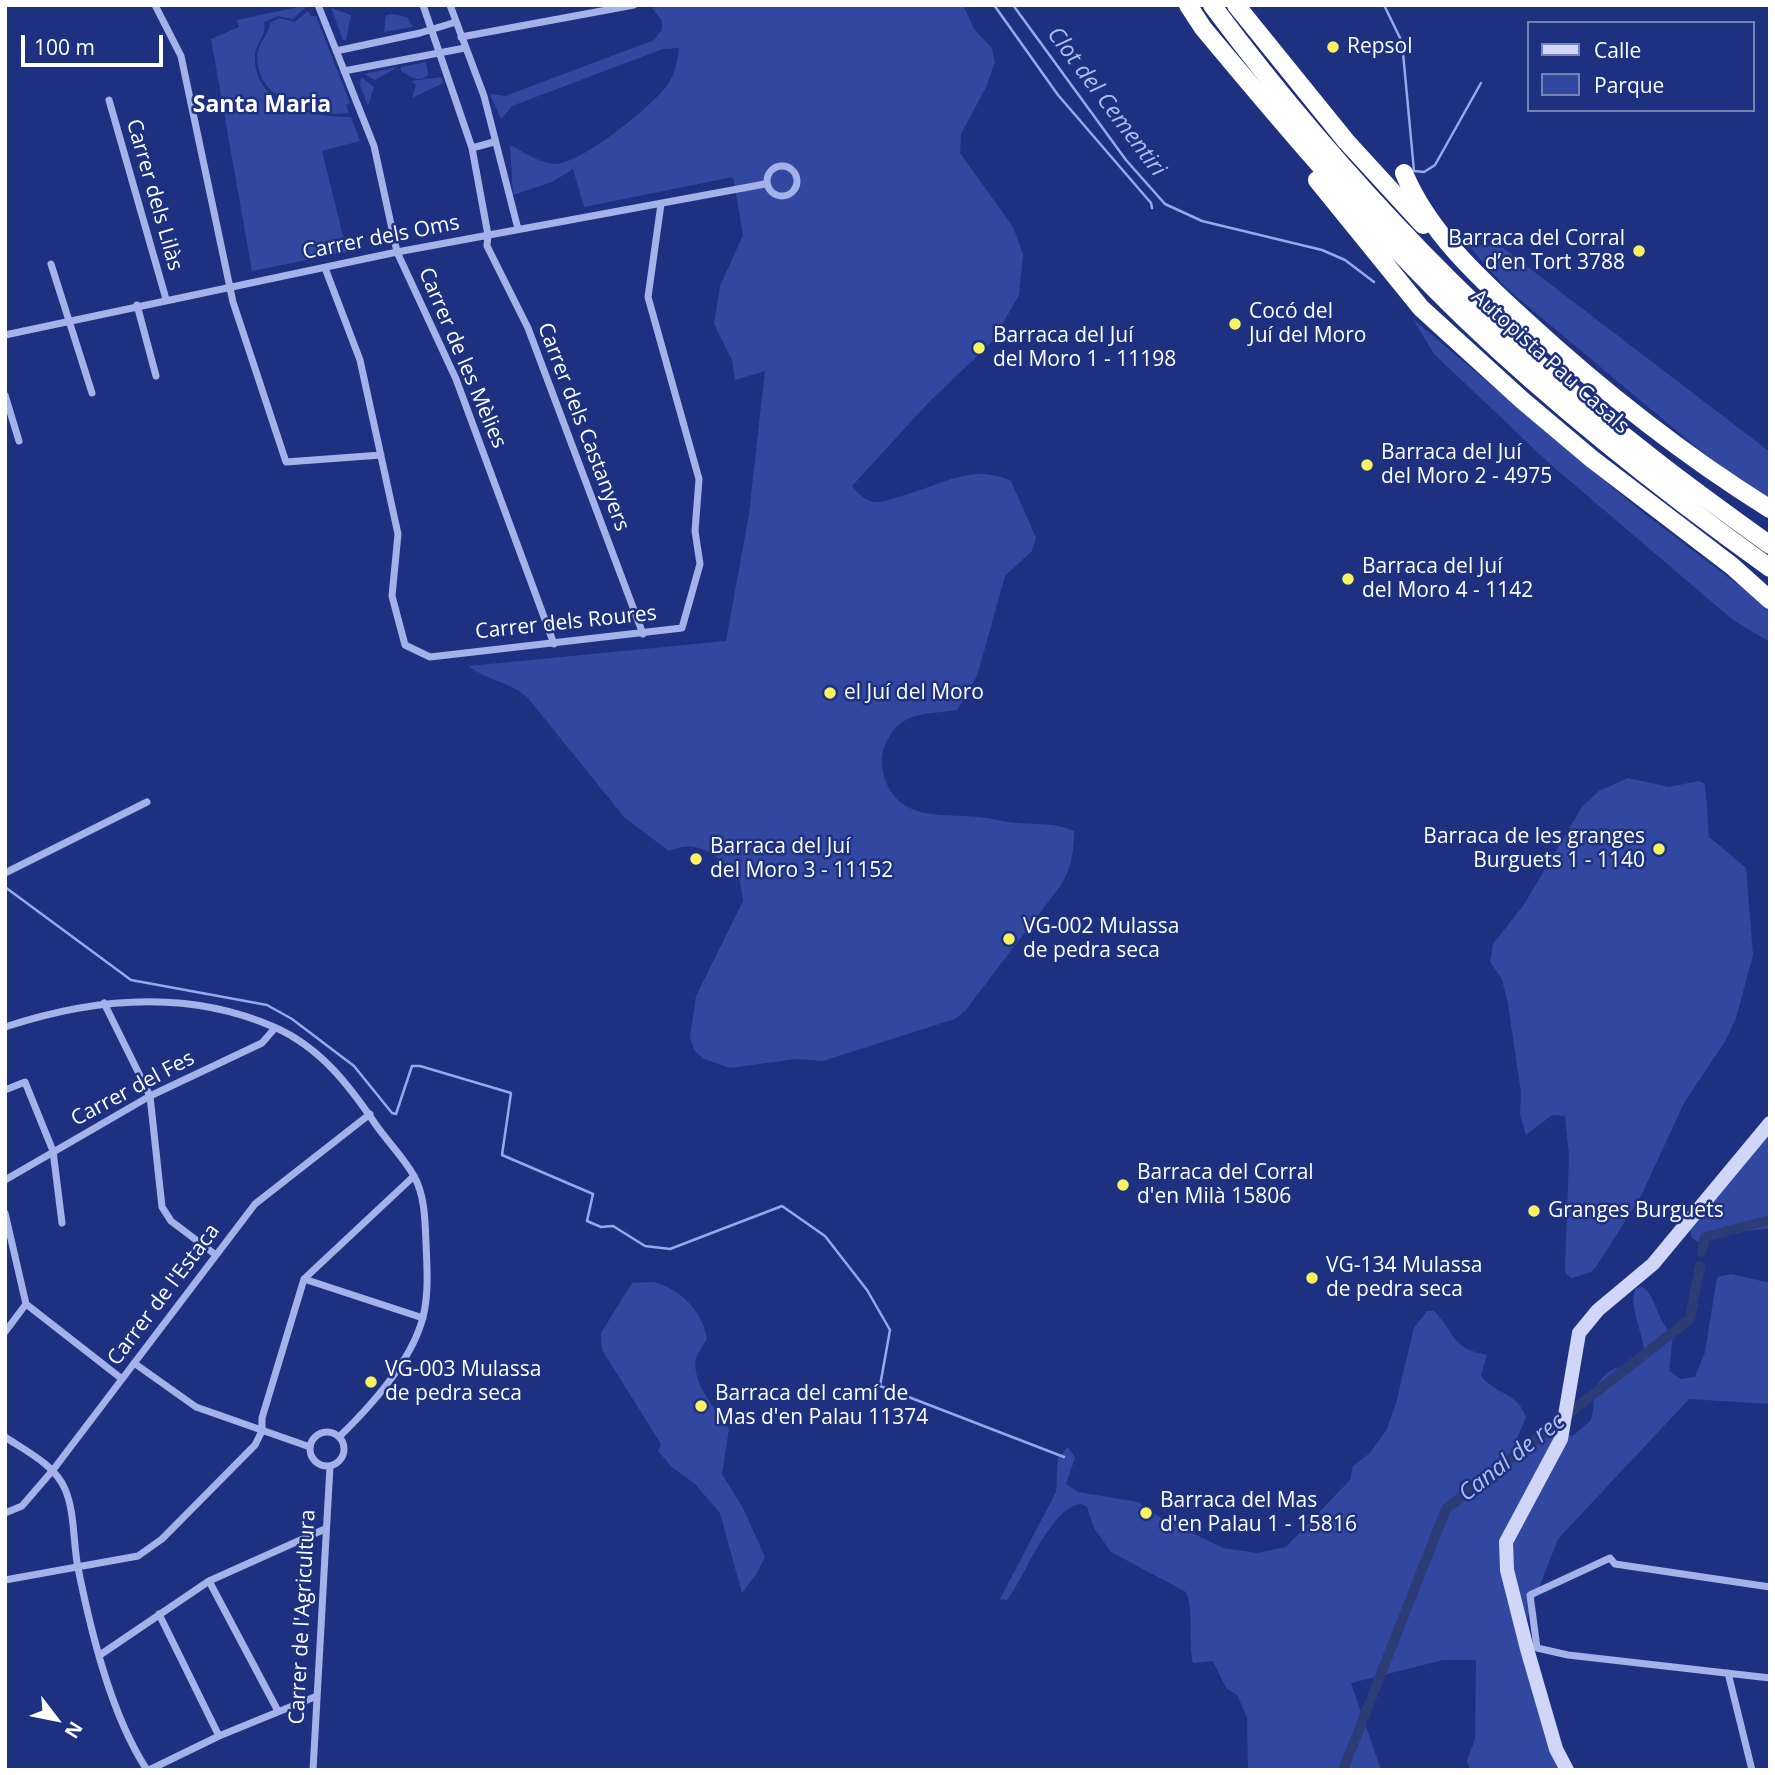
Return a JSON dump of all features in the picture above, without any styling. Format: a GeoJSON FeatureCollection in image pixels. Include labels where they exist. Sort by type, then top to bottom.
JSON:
{"type":"FeatureCollection","features":[{"type":"Feature","properties":{"kind":"highway","name":"Autopista Pau Casals"},"geometry":{"type":"LineString","coordinates":[[1188,5],[1267,105],[1332,181],[1466,320],[1640,471],[1770,568]]}},
{"type":"Feature","properties":{"kind":"highway","name":"Autopista Pau Casals"},"geometry":{"type":"LineString","coordinates":[[1212,5],[1342,163],[1446,276],[1611,424],[1770,545]]}},
{"type":"Feature","properties":{"kind":"highway"},"geometry":{"type":"LineString","coordinates":[[1236,5],[1346,141],[1441,244],[1472,269],[1560,352],[1770,523]]}},
{"type":"Feature","properties":{"kind":"highway"},"geometry":{"type":"LineString","coordinates":[[1267,105],[1277,129],[1421,308],[1522,400],[1592,459],[1732,566],[1770,600]]}},
{"type":"Feature","properties":{"kind":"highway"},"geometry":{"type":"LineString","coordinates":[[1404,173],[1414,196],[1472,269]]}},
{"type":"Feature","properties":{"kind":"highway"},"geometry":{"type":"LineString","coordinates":[[1643,422],[1770,509]]}},
{"type":"Feature","properties":{"kind":"highway"},"geometry":{"type":"LineString","coordinates":[[1732,566],[1770,589]]}},
{"type":"Feature","properties":{"kind":"street"},"geometry":{"type":"LineString","coordinates":[[155,5],[181,56],[230,285],[286,461],[381,455]]}},
{"type":"Feature","properties":{"kind":"street","name":"Carrer de les Mèlies"},"geometry":{"type":"LineString","coordinates":[[318,5],[374,146],[397,252],[456,379],[554,644]]}},
{"type":"Feature","properties":{"kind":"street","name":"Carrer dels Castanyers"},"geometry":{"type":"LineString","coordinates":[[422,5],[472,148],[488,235],[487,246],[528,328],[643,634]]}},
{"type":"Feature","properties":{"kind":"street"},"geometry":{"type":"LineString","coordinates":[[450,5],[484,96],[518,229]]}},
{"type":"Feature","properties":{"kind":"street"},"geometry":{"type":"LineString","coordinates":[[461,37],[634,5]]}},
{"type":"Feature","properties":{"kind":"street"},"geometry":{"type":"LineString","coordinates":[[336,51],[432,30],[456,22]]}},
{"type":"Feature","properties":{"kind":"street"},"geometry":{"type":"LineString","coordinates":[[344,71],[465,48]]}},
{"type":"Feature","properties":{"kind":"street","name":"Carrer dels Lilàs"},"geometry":{"type":"LineString","coordinates":[[109,100],[166,299]]}},
{"type":"Feature","properties":{"kind":"street"},"geometry":{"type":"LineString","coordinates":[[472,148],[494,142]]}},
{"type":"Feature","properties":{"kind":"street"},"geometry":{"type":"LineString","coordinates":[[779,165],[793,170],[799,181],[792,193],[784,196],[770,190],[765,184],[766,177],[779,165]]}},
{"type":"Feature","properties":{"kind":"street","name":"Carrer dels Oms"},"geometry":{"type":"LineString","coordinates":[[5,335],[230,285],[765,184]]}},
{"type":"Feature","properties":{"kind":"street","name":"Carrer dels Roures"},"geometry":{"type":"LineString","coordinates":[[325,268],[360,360],[398,534],[392,596],[405,645],[430,657],[682,628],[700,564],[695,531],[699,479],[648,297],[661,204]]}},
{"type":"Feature","properties":{"kind":"street"},"geometry":{"type":"LineString","coordinates":[[51,264],[92,393]]}},
{"type":"Feature","properties":{"kind":"street"},"geometry":{"type":"LineString","coordinates":[[137,305],[156,376]]}},
{"type":"Feature","properties":{"kind":"street"},"geometry":{"type":"LineString","coordinates":[[5,395],[19,440]]}},
{"type":"Feature","properties":{"kind":"street"},"geometry":{"type":"LineString","coordinates":[[5,873],[147,802]]}},
{"type":"Feature","properties":{"kind":"street"},"geometry":{"type":"LineString","coordinates":[[104,1003],[150,1096],[163,1207],[172,1222],[216,1255]]}},
{"type":"Feature","properties":{"kind":"street"},"geometry":{"type":"LineString","coordinates":[[5,1027],[48,1013],[104,1003],[190,1004],[275,1028],[313,1051],[336,1071],[414,1176],[423,1200],[428,1289],[423,1318],[398,1367],[339,1437]]}},
{"type":"Feature","properties":{"kind":"street","name":"Carrer del Fes"},"geometry":{"type":"LineString","coordinates":[[5,1180],[150,1096],[262,1043],[275,1028]]}},
{"type":"Feature","properties":{"kind":"street"},"geometry":{"type":"LineString","coordinates":[[5,1090],[25,1082],[53,1152],[62,1223]]}},
{"type":"Feature","properties":{"kind":"street","name":"Carrer de l'Estaca"},"geometry":{"type":"LineString","coordinates":[[5,1513],[22,1506],[53,1470],[256,1204],[370,1114]]}},
{"type":"Feature","properties":{"kind":"street"},"geometry":{"type":"LineString","coordinates":[[1567,1770],[1556,1749],[1532,1649],[1507,1570],[1506,1542],[1560,1439],[1579,1333],[1598,1310],[1653,1264],[1770,1122]]}},
{"type":"Feature","properties":{"kind":"street"},"geometry":{"type":"LineString","coordinates":[[5,1580],[138,1556],[162,1539],[255,1445],[262,1431],[262,1418],[304,1279],[414,1176]]}},
{"type":"Feature","properties":{"kind":"street"},"geometry":{"type":"LineString","coordinates":[[5,1213],[26,1304],[122,1380]]}},
{"type":"Feature","properties":{"kind":"street"},"geometry":{"type":"LineString","coordinates":[[304,1279],[423,1318]]}},
{"type":"Feature","properties":{"kind":"street"},"geometry":{"type":"LineString","coordinates":[[5,1332],[26,1304]]}},
{"type":"Feature","properties":{"kind":"street"},"geometry":{"type":"LineString","coordinates":[[134,1363],[196,1407],[310,1447]]}},
{"type":"Feature","properties":{"kind":"street"},"geometry":{"type":"LineString","coordinates":[[322,1433],[339,1437],[343,1454],[330,1466],[315,1462],[310,1447],[314,1439],[322,1433]]}},
{"type":"Feature","properties":{"kind":"street"},"geometry":{"type":"LineString","coordinates":[[5,1437],[53,1470],[66,1489],[78,1568],[100,1655],[121,1720],[148,1770],[219,1736],[317,1696]]}},
{"type":"Feature","properties":{"kind":"street","name":"Carrer de l'Agricultura"},"geometry":{"type":"LineString","coordinates":[[313,1770],[330,1466]]}},
{"type":"Feature","properties":{"kind":"street"},"geometry":{"type":"LineString","coordinates":[[100,1655],[209,1581],[325,1529]]}},
{"type":"Feature","properties":{"kind":"street"},"geometry":{"type":"LineString","coordinates":[[1532,1649],[1530,1595],[1610,1558],[1615,1564],[1770,1587]]}},
{"type":"Feature","properties":{"kind":"street"},"geometry":{"type":"LineString","coordinates":[[209,1581],[278,1711]]}},
{"type":"Feature","properties":{"kind":"street"},"geometry":{"type":"LineString","coordinates":[[159,1614],[219,1736]]}},
{"type":"Feature","properties":{"kind":"street"},"geometry":{"type":"LineString","coordinates":[[1532,1649],[1770,1678]]}},
{"type":"Feature","properties":{"kind":"street"},"geometry":{"type":"LineString","coordinates":[[1728,1673],[1752,1770]]}},
{"type":"Feature","properties":{"kind":"green space"},"geometry":{"type":"Polygon","coordinates":[[[308,5],[293,19],[278,16],[264,22],[264,31],[255,57],[257,74],[264,87],[275,98],[289,106],[320,115],[351,117],[360,141],[322,151],[347,252],[252,271],[211,39],[239,27],[237,20],[308,5]]]}},
{"type":"Feature","properties":{"kind":"green space"},"geometry":{"type":"Polygon","coordinates":[[[667,5],[963,5],[974,29],[992,48],[995,62],[986,87],[961,134],[960,153],[1013,227],[1023,254],[1019,295],[992,342],[929,402],[852,486],[864,498],[877,502],[969,475],[997,476],[1011,481],[1036,538],[1032,551],[1005,576],[977,676],[957,710],[922,714],[899,725],[884,747],[882,770],[891,791],[900,802],[911,809],[937,815],[979,817],[1067,828],[1074,831],[1073,853],[1061,885],[965,1011],[955,1019],[823,1061],[796,1059],[730,1068],[704,1059],[694,1050],[690,1037],[696,996],[743,901],[739,875],[707,851],[690,847],[669,851],[625,818],[527,697],[469,666],[726,641],[749,514],[765,371],[735,380],[732,360],[714,324],[720,286],[743,235],[733,177],[584,207],[573,169],[552,182],[513,195],[510,145],[555,164],[581,155],[630,121],[665,88],[673,74],[679,48],[663,49],[512,106],[501,119],[490,94],[505,96],[654,40],[662,30],[662,21],[652,8],[667,5]]]}},
{"type":"Feature","properties":{"kind":"green space"},"geometry":{"type":"Polygon","coordinates":[[[331,8],[351,15],[346,40],[343,40],[331,8]]]}},
{"type":"Feature","properties":{"kind":"green space"},"geometry":{"type":"Polygon","coordinates":[[[308,11],[311,16],[316,16],[350,103],[346,105],[349,113],[319,112],[288,102],[264,82],[258,68],[258,52],[270,23],[279,18],[295,22],[308,11]]]}},
{"type":"Feature","properties":{"kind":"green space"},"geometry":{"type":"Polygon","coordinates":[[[386,15],[407,17],[413,27],[384,32],[386,15]]]}},
{"type":"Feature","properties":{"kind":"green space"},"geometry":{"type":"Polygon","coordinates":[[[426,62],[428,75],[421,79],[401,71],[401,67],[426,62]]]}},
{"type":"Feature","properties":{"kind":"green space"},"geometry":{"type":"Polygon","coordinates":[[[398,67],[375,80],[364,74],[398,67]]]}},
{"type":"Feature","properties":{"kind":"green space"},"geometry":{"type":"Polygon","coordinates":[[[361,77],[374,87],[368,106],[360,85],[361,77]]]}},
{"type":"Feature","properties":{"kind":"green space"},"geometry":{"type":"Polygon","coordinates":[[[441,77],[443,83],[412,98],[416,85],[412,81],[441,77]]]}},
{"type":"Feature","properties":{"kind":"green space"},"geometry":{"type":"Polygon","coordinates":[[[1466,243],[1503,248],[1770,452],[1770,503],[1695,446],[1506,288],[1466,243]]]}},
{"type":"Feature","properties":{"kind":"green space"},"geometry":{"type":"Polygon","coordinates":[[[1413,319],[1637,508],[1737,584],[1770,603],[1770,642],[1733,620],[1550,464],[1434,354],[1413,319]]]}},
{"type":"Feature","properties":{"kind":"green space"},"geometry":{"type":"Polygon","coordinates":[[[1628,778],[1669,787],[1699,781],[1705,784],[1709,837],[1746,868],[1753,955],[1736,1018],[1726,1040],[1684,1103],[1641,1196],[1596,1267],[1591,1272],[1572,1278],[1566,1274],[1565,1268],[1569,1156],[1565,1116],[1552,1115],[1526,1135],[1520,1115],[1521,1092],[1508,1004],[1502,979],[1490,962],[1493,944],[1523,906],[1582,807],[1599,791],[1628,778]]]}},
{"type":"Feature","properties":{"kind":"green space"},"geometry":{"type":"Polygon","coordinates":[[[1770,1129],[1770,1228],[1726,1234],[1698,1242],[1692,1238],[1690,1231],[1693,1225],[1770,1129]]]}},
{"type":"Feature","properties":{"kind":"green space"},"geometry":{"type":"Polygon","coordinates":[[[1731,1274],[1770,1283],[1770,1404],[1689,1399],[1558,1539],[1526,1621],[1570,1770],[1470,1770],[1467,1761],[1475,1739],[1476,1660],[1443,1660],[1351,1683],[1381,1770],[1248,1770],[1247,1717],[1237,1695],[1226,1688],[1213,1661],[1193,1663],[1190,1607],[1186,1592],[1111,1552],[1094,1528],[1087,1507],[1081,1504],[1060,1516],[1007,1600],[1000,1599],[1056,1492],[1058,1458],[1068,1447],[1075,1458],[1066,1484],[1078,1492],[1138,1502],[1161,1518],[1223,1548],[1257,1553],[1286,1547],[1350,1480],[1353,1466],[1370,1453],[1387,1429],[1414,1328],[1427,1311],[1434,1311],[1460,1344],[1487,1355],[1481,1375],[1491,1386],[1517,1402],[1526,1417],[1514,1446],[1516,1452],[1522,1454],[1548,1429],[1573,1436],[1591,1420],[1595,1392],[1606,1374],[1615,1368],[1633,1368],[1642,1362],[1643,1341],[1635,1313],[1636,1288],[1642,1287],[1647,1291],[1667,1329],[1673,1335],[1669,1371],[1681,1379],[1695,1377],[1705,1352],[1717,1277],[1731,1274]]]}},
{"type":"Feature","properties":{"kind":"green space"},"geometry":{"type":"Polygon","coordinates":[[[653,1282],[672,1290],[689,1303],[705,1329],[707,1339],[697,1356],[695,1368],[706,1396],[729,1429],[722,1474],[743,1508],[765,1557],[742,1593],[720,1513],[695,1484],[672,1467],[658,1451],[661,1444],[602,1350],[601,1333],[632,1283],[653,1282]]]}},
{"type":"Feature","properties":{"kind":"waterway"},"geometry":{"type":"LineString","coordinates":[[994,5],[1058,95],[1151,203],[1152,208]]}},
{"type":"Feature","properties":{"kind":"waterway","name":"Clot del Cementiri"},"geometry":{"type":"LineString","coordinates":[[1013,5],[1126,160],[1165,204],[1202,221],[1322,250],[1345,260],[1374,282]]}},
{"type":"Feature","properties":{"kind":"waterway"},"geometry":{"type":"LineString","coordinates":[[1384,5],[1402,42],[1414,171],[1424,172],[1435,165],[1481,83]]}},
{"type":"Feature","properties":{"kind":"waterway"},"geometry":{"type":"LineString","coordinates":[[5,887],[131,980],[267,1005],[292,1019],[354,1066],[392,1113],[396,1114],[412,1066],[420,1066],[511,1093],[502,1155],[593,1194],[587,1221],[601,1227],[613,1226],[645,1246],[670,1249],[782,1206],[825,1236],[867,1290],[890,1330],[880,1386],[1064,1457]]}},
{"type":"Feature","properties":{"kind":"waterway","name":"Canal de rec"},"geometry":{"type":"LineString","coordinates":[[1702,1252],[1705,1237],[1770,1220]]}},
{"type":"Feature","properties":{"kind":"waterway","name":"Canal de rec"},"geometry":{"type":"LineString","coordinates":[[1343,1770],[1446,1509],[1690,1319],[1700,1266]]}},
{"type":"Feature","properties":{"kind":"place","name":"Repsol"},"geometry":{"type":"Point","coordinates":[1333,47]}},
{"type":"Feature","properties":{"kind":"place","name":"Barraca del Corral d’en Tort 3788"},"geometry":{"type":"Point","coordinates":[1639,251]}},
{"type":"Feature","properties":{"kind":"place","name":"Cocó del Juí del Moro"},"geometry":{"type":"Point","coordinates":[1235,324]}},
{"type":"Feature","properties":{"kind":"place","name":"Barraca del Juí del Moro 1 - 11198"},"geometry":{"type":"Point","coordinates":[979,348]}},
{"type":"Feature","properties":{"kind":"place","name":"Barraca del Juí del Moro 2 - 4975"},"geometry":{"type":"Point","coordinates":[1367,465]}},
{"type":"Feature","properties":{"kind":"place","name":"Barraca del Juí del Moro 4 - 1142"},"geometry":{"type":"Point","coordinates":[1348,579]}},
{"type":"Feature","properties":{"kind":"place","name":"el Juí del Moro"},"geometry":{"type":"Point","coordinates":[830,693]}},
{"type":"Feature","properties":{"kind":"place","name":"Barraca de les granges Burguets 1 - 1140"},"geometry":{"type":"Point","coordinates":[1659,849]}},
{"type":"Feature","properties":{"kind":"place","name":"Barraca del Juí del Moro 3 - 11152"},"geometry":{"type":"Point","coordinates":[696,859]}},
{"type":"Feature","properties":{"kind":"place","name":"VG-002 Mulassa de pedra seca"},"geometry":{"type":"Point","coordinates":[1009,939]}},
{"type":"Feature","properties":{"kind":"place","name":"Barraca del Corral d'en Milà 15806"},"geometry":{"type":"Point","coordinates":[1123,1185]}},
{"type":"Feature","properties":{"kind":"place","name":"Granges Burguets"},"geometry":{"type":"Point","coordinates":[1534,1211]}},
{"type":"Feature","properties":{"kind":"place","name":"VG-134 Mulassa de pedra seca"},"geometry":{"type":"Point","coordinates":[1312,1278]}},
{"type":"Feature","properties":{"kind":"place","name":"VG-003 Mulassa de pedra seca"},"geometry":{"type":"Point","coordinates":[371,1382]}},
{"type":"Feature","properties":{"kind":"place","name":"Barraca del camí de Mas d'en Palau 11374"},"geometry":{"type":"Point","coordinates":[701,1406]}},
{"type":"Feature","properties":{"kind":"place","name":"Barraca del Mas d'en Palau 1 - 15816"},"geometry":{"type":"Point","coordinates":[1146,1513]}},
{"type":"Feature","properties":{"kind":"district","name":"Santa Maria"},"geometry":{"type":"Point","coordinates":[262,105]}}]}
